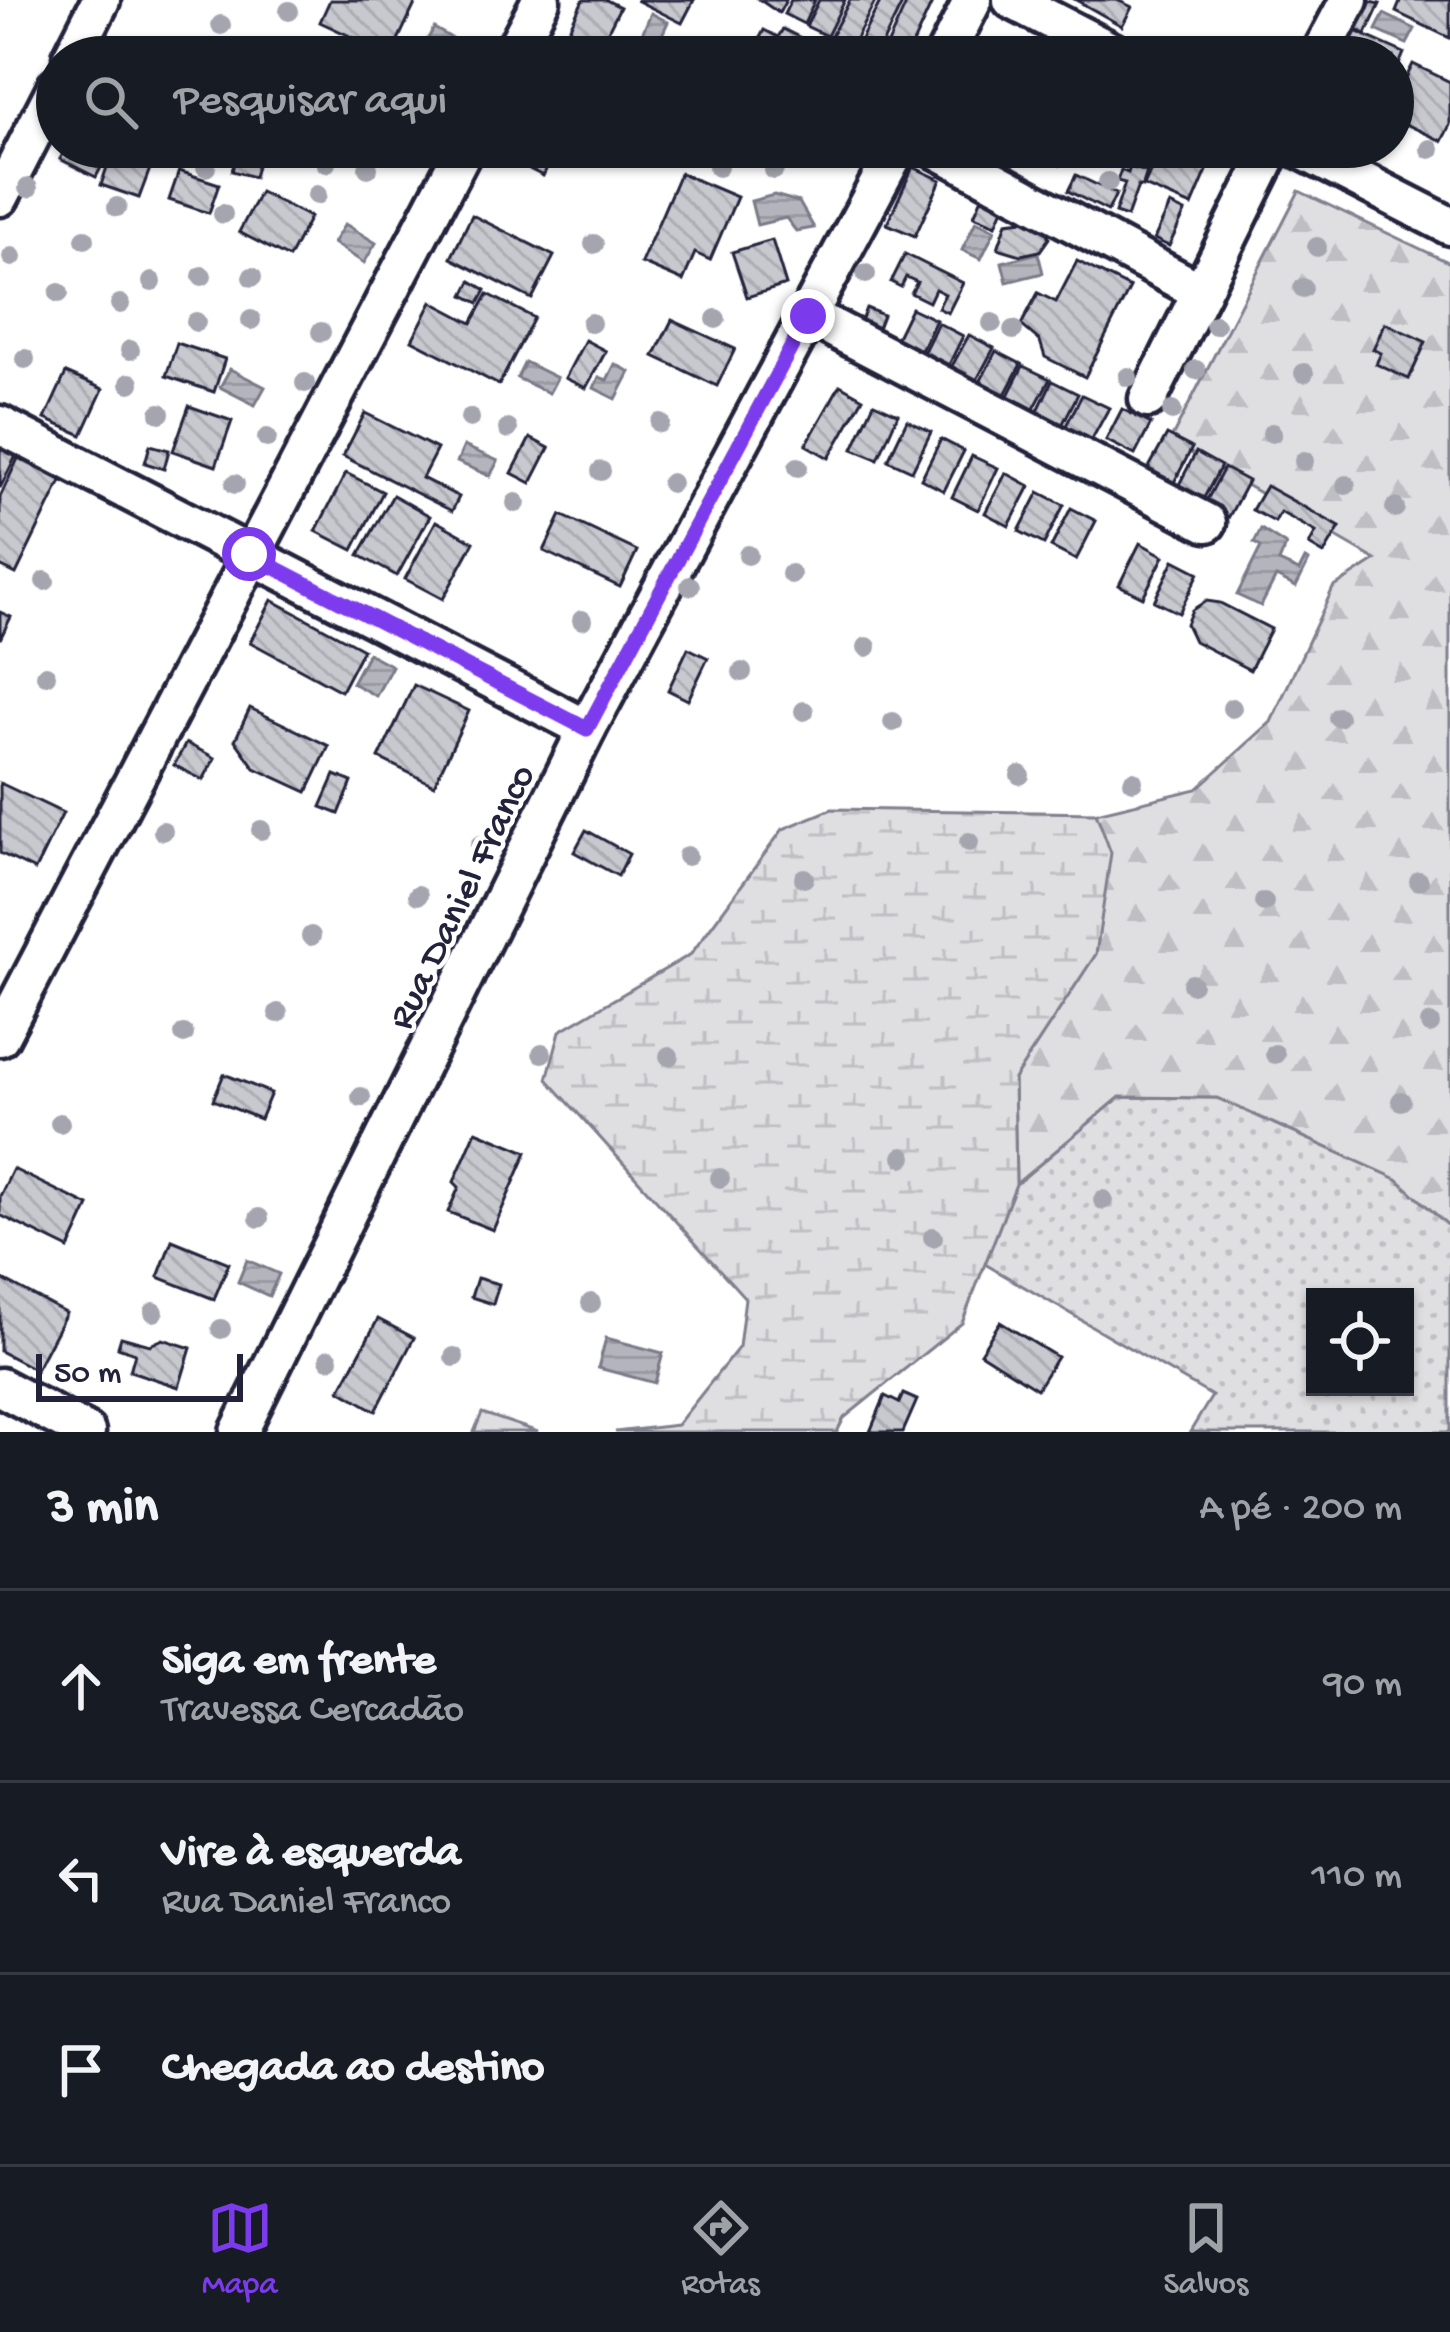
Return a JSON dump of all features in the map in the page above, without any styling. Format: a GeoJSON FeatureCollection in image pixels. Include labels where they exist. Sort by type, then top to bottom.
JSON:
{"type":"FeatureCollection","features":[{"type":"Feature","properties":{"kind":"street"},"geometry":{"type":"LineString","coordinates":[[83,36],[101,0]]}},
{"type":"Feature","properties":{"kind":"street"},"geometry":{"type":"LineString","coordinates":[[523,36],[541,0]]}},
{"type":"Feature","properties":{"kind":"street"},"geometry":{"type":"LineString","coordinates":[[955,36],[973,0]]}},
{"type":"Feature","properties":{"kind":"street"},"geometry":{"type":"LineString","coordinates":[[1012,0],[1081,36]]}},
{"type":"Feature","properties":{"kind":"street"},"geometry":{"type":"LineString","coordinates":[[1330,36],[1349,0]]}},
{"type":"Feature","properties":{"kind":"street"},"geometry":{"type":"LineString","coordinates":[[0,197],[36,127]]}},
{"type":"Feature","properties":{"kind":"street"},"geometry":{"type":"LineString","coordinates":[[0,1036],[454,168]]}},
{"type":"Feature","properties":{"kind":"street","name":"Rua Daniel Franco"},"geometry":{"type":"LineString","coordinates":[[239,1432],[587,729],[887,168]]}},
{"type":"Feature","properties":{"kind":"street"},"geometry":{"type":"LineString","coordinates":[[971,168],[1201,292]]}},
{"type":"Feature","properties":{"kind":"street"},"geometry":{"type":"LineString","coordinates":[[1148,399],[1263,168]]}},
{"type":"Feature","properties":{"kind":"street"},"geometry":{"type":"LineString","coordinates":[[1337,168],[1450,226]]}},
{"type":"Feature","properties":{"kind":"street"},"geometry":{"type":"LineString","coordinates":[[808,316],[1207,523]]}},
{"type":"Feature","properties":{"kind":"street"},"geometry":{"type":"LineString","coordinates":[[0,424],[587,729]]}},
{"type":"Feature","properties":{"kind":"street"},"geometry":{"type":"LineString","coordinates":[[0,1388],[86,1432]]}},
{"type":"Feature","properties":{"kind":"green space"},"geometry":{"type":"Polygon","coordinates":[[[1299,191],[1450,263],[1450,1227],[1397,1179],[1217,1098],[1120,1097],[1016,1184],[1014,1079],[1096,954],[1110,853],[1096,813],[1197,789],[1271,722],[1333,588],[1376,560],[1170,441],[1299,191]]]}},
{"type":"Feature","properties":{"kind":"green space"},"geometry":{"type":"Polygon","coordinates":[[[832,809],[1096,813],[1111,853],[1096,954],[1014,1079],[1016,1184],[962,1323],[844,1418],[837,1432],[615,1432],[677,1425],[739,1347],[745,1298],[547,1079],[560,1031],[691,954],[783,829],[832,809]]]}},
{"type":"Feature","properties":{"kind":"green space"},"geometry":{"type":"Polygon","coordinates":[[[1120,1097],[1217,1098],[1397,1179],[1450,1227],[1450,1432],[1190,1432],[1212,1396],[985,1264],[1016,1184],[1120,1097]]]}},
{"type":"Feature","properties":{"kind":"green space"},"geometry":{"type":"Polygon","coordinates":[[[482,1413],[538,1432],[474,1432],[482,1413]]]}},
{"type":"Feature","properties":{"kind":"shaded area"},"geometry":{"type":"Polygon","coordinates":[[[651,13],[668,22],[662,36],[641,36],[651,13]]]}},
{"type":"Feature","properties":{"kind":"shaded area"},"geometry":{"type":"Polygon","coordinates":[[[1384,14],[1415,29],[1411,36],[1389,36],[1376,30],[1384,14]]]}},
{"type":"Feature","properties":{"kind":"shaded area"},"geometry":{"type":"Polygon","coordinates":[[[774,195],[799,202],[814,228],[796,231],[786,218],[757,225],[751,201],[774,195]]]}},
{"type":"Feature","properties":{"kind":"shaded area"},"geometry":{"type":"Polygon","coordinates":[[[976,221],[995,230],[981,259],[962,250],[976,221]]]}},
{"type":"Feature","properties":{"kind":"shaded area"},"geometry":{"type":"Polygon","coordinates":[[[345,224],[376,243],[364,263],[333,243],[345,224]]]}},
{"type":"Feature","properties":{"kind":"shaded area"},"geometry":{"type":"Polygon","coordinates":[[[1038,253],[1043,273],[1007,282],[1002,262],[1038,253]]]}},
{"type":"Feature","properties":{"kind":"shaded area"},"geometry":{"type":"Polygon","coordinates":[[[525,362],[557,378],[549,393],[517,378],[525,362]]]}},
{"type":"Feature","properties":{"kind":"shaded area"},"geometry":{"type":"Polygon","coordinates":[[[615,364],[630,372],[616,399],[594,388],[599,377],[607,380],[615,364]]]}},
{"type":"Feature","properties":{"kind":"shaded area"},"geometry":{"type":"Polygon","coordinates":[[[230,369],[265,387],[255,405],[220,387],[230,369]]]}},
{"type":"Feature","properties":{"kind":"shaded area"},"geometry":{"type":"Polygon","coordinates":[[[464,446],[498,461],[490,476],[457,462],[464,446]]]}},
{"type":"Feature","properties":{"kind":"shaded area"},"geometry":{"type":"Polygon","coordinates":[[[1261,529],[1286,545],[1279,562],[1299,571],[1305,559],[1309,561],[1296,587],[1276,577],[1261,606],[1237,595],[1261,547],[1254,543],[1261,529]]]}},
{"type":"Feature","properties":{"kind":"shaded area"},"geometry":{"type":"Polygon","coordinates":[[[368,653],[392,666],[376,696],[352,683],[368,653]]]}},
{"type":"Feature","properties":{"kind":"shaded area"},"geometry":{"type":"Polygon","coordinates":[[[247,1260],[279,1274],[269,1296],[238,1282],[247,1260]]]}},
{"type":"Feature","properties":{"kind":"shaded area"},"geometry":{"type":"Polygon","coordinates":[[[606,1338],[663,1353],[655,1383],[598,1368],[606,1338]]]}},
{"type":"Feature","properties":{"kind":"building"},"geometry":{"type":"Polygon","coordinates":[[[330,0],[416,2],[400,36],[350,36],[320,22],[330,0]]]}},
{"type":"Feature","properties":{"kind":"building"},"geometry":{"type":"Polygon","coordinates":[[[583,0],[606,0],[620,7],[606,36],[565,36],[583,0]]]}},
{"type":"Feature","properties":{"kind":"building"},"geometry":{"type":"Polygon","coordinates":[[[636,0],[694,0],[682,23],[636,0]]]}},
{"type":"Feature","properties":{"kind":"building"},"geometry":{"type":"Polygon","coordinates":[[[760,0],[786,0],[779,13],[760,0]]]}},
{"type":"Feature","properties":{"kind":"building"},"geometry":{"type":"Polygon","coordinates":[[[791,0],[815,0],[804,24],[784,14],[791,0]]]}},
{"type":"Feature","properties":{"kind":"building"},"geometry":{"type":"Polygon","coordinates":[[[819,0],[845,0],[827,36],[806,26],[819,0]]]}},
{"type":"Feature","properties":{"kind":"building"},"geometry":{"type":"Polygon","coordinates":[[[850,0],[876,0],[857,36],[831,36],[850,0]]]}},
{"type":"Feature","properties":{"kind":"building"},"geometry":{"type":"Polygon","coordinates":[[[881,0],[904,0],[886,36],[863,36],[881,0]]]}},
{"type":"Feature","properties":{"kind":"building"},"geometry":{"type":"Polygon","coordinates":[[[908,0],[933,1],[917,36],[892,36],[908,0]]]}},
{"type":"Feature","properties":{"kind":"building"},"geometry":{"type":"Polygon","coordinates":[[[1076,0],[1117,0],[1132,7],[1122,26],[1076,0]]]}},
{"type":"Feature","properties":{"kind":"building"},"geometry":{"type":"Polygon","coordinates":[[[1363,0],[1380,4],[1366,34],[1351,27],[1363,0]]]}},
{"type":"Feature","properties":{"kind":"building"},"geometry":{"type":"Polygon","coordinates":[[[1401,0],[1450,0],[1450,38],[1396,12],[1401,0]]]}},
{"type":"Feature","properties":{"kind":"building"},"geometry":{"type":"Polygon","coordinates":[[[1414,64],[1450,82],[1450,125],[1442,141],[1414,128],[1414,64]]]}},
{"type":"Feature","properties":{"kind":"building"},"geometry":{"type":"Polygon","coordinates":[[[78,168],[101,168],[96,177],[78,168]]]}},
{"type":"Feature","properties":{"kind":"building"},"geometry":{"type":"Polygon","coordinates":[[[107,168],[150,168],[139,198],[101,185],[107,168]]]}},
{"type":"Feature","properties":{"kind":"building"},"geometry":{"type":"Polygon","coordinates":[[[233,168],[256,168],[254,177],[233,168]]]}},
{"type":"Feature","properties":{"kind":"building"},"geometry":{"type":"Polygon","coordinates":[[[913,168],[941,180],[915,236],[887,224],[913,168]]]}},
{"type":"Feature","properties":{"kind":"building"},"geometry":{"type":"Polygon","coordinates":[[[1130,168],[1147,172],[1127,217],[1115,213],[1125,183],[1117,181],[1121,170],[1128,173],[1130,168]]]}},
{"type":"Feature","properties":{"kind":"building"},"geometry":{"type":"Polygon","coordinates":[[[1146,168],[1208,168],[1192,206],[1144,186],[1151,170],[1146,168]]]}},
{"type":"Feature","properties":{"kind":"building"},"geometry":{"type":"Polygon","coordinates":[[[179,171],[219,184],[209,213],[169,200],[179,171]]]}},
{"type":"Feature","properties":{"kind":"building"},"geometry":{"type":"Polygon","coordinates":[[[680,173],[737,197],[710,260],[695,253],[683,281],[641,263],[680,173]]]}},
{"type":"Feature","properties":{"kind":"building"},"geometry":{"type":"Polygon","coordinates":[[[1076,175],[1116,194],[1108,211],[1068,191],[1076,175]]]}},
{"type":"Feature","properties":{"kind":"building"},"geometry":{"type":"Polygon","coordinates":[[[260,192],[310,217],[289,258],[239,232],[260,192]]]}},
{"type":"Feature","properties":{"kind":"building"},"geometry":{"type":"Polygon","coordinates":[[[983,195],[1005,203],[996,225],[974,216],[983,195]]]}},
{"type":"Feature","properties":{"kind":"building"},"geometry":{"type":"Polygon","coordinates":[[[1170,205],[1185,212],[1169,246],[1154,239],[1170,205]]]}},
{"type":"Feature","properties":{"kind":"building"},"geometry":{"type":"Polygon","coordinates":[[[472,215],[554,256],[532,299],[451,258],[472,215]]]}},
{"type":"Feature","properties":{"kind":"building"},"geometry":{"type":"Polygon","coordinates":[[[1032,219],[1043,224],[1049,238],[1040,251],[1021,255],[998,248],[1007,222],[1032,219]]]}},
{"type":"Feature","properties":{"kind":"building"},"geometry":{"type":"Polygon","coordinates":[[[772,240],[786,285],[747,297],[732,252],[772,240]]]}},
{"type":"Feature","properties":{"kind":"building"},"geometry":{"type":"Polygon","coordinates":[[[905,254],[963,283],[948,313],[938,308],[945,294],[935,289],[929,302],[911,293],[917,282],[906,277],[901,287],[891,282],[905,254]]]}},
{"type":"Feature","properties":{"kind":"building"},"geometry":{"type":"Polygon","coordinates":[[[1077,261],[1130,288],[1085,377],[1045,357],[1040,341],[1021,325],[1038,293],[1056,302],[1077,261]]]}},
{"type":"Feature","properties":{"kind":"building"},"geometry":{"type":"Polygon","coordinates":[[[471,281],[486,290],[479,303],[464,295],[471,281]]]}},
{"type":"Feature","properties":{"kind":"building"},"geometry":{"type":"Polygon","coordinates":[[[488,294],[534,318],[499,385],[412,340],[432,302],[472,323],[488,294]]]}},
{"type":"Feature","properties":{"kind":"building"},"geometry":{"type":"Polygon","coordinates":[[[866,308],[883,315],[875,336],[858,329],[866,308]]]}},
{"type":"Feature","properties":{"kind":"building"},"geometry":{"type":"Polygon","coordinates":[[[911,308],[936,320],[916,361],[891,349],[911,308]]]}},
{"type":"Feature","properties":{"kind":"building"},"geometry":{"type":"Polygon","coordinates":[[[672,320],[735,349],[717,386],[654,356],[672,320]]]}},
{"type":"Feature","properties":{"kind":"building"},"geometry":{"type":"Polygon","coordinates":[[[938,323],[963,336],[945,373],[919,361],[938,323]]]}},
{"type":"Feature","properties":{"kind":"building"},"geometry":{"type":"Polygon","coordinates":[[[1385,323],[1426,342],[1409,379],[1376,364],[1381,353],[1373,349],[1385,323]]]}},
{"type":"Feature","properties":{"kind":"building"},"geometry":{"type":"Polygon","coordinates":[[[969,335],[994,348],[972,389],[947,375],[969,335]]]}},
{"type":"Feature","properties":{"kind":"building"},"geometry":{"type":"Polygon","coordinates":[[[585,340],[606,351],[586,388],[565,378],[585,340]]]}},
{"type":"Feature","properties":{"kind":"building"},"geometry":{"type":"Polygon","coordinates":[[[177,343],[225,359],[214,392],[166,376],[177,343]]]}},
{"type":"Feature","properties":{"kind":"building"},"geometry":{"type":"Polygon","coordinates":[[[996,351],[1021,364],[1000,404],[975,392],[996,351]]]}},
{"type":"Feature","properties":{"kind":"building"},"geometry":{"type":"Polygon","coordinates":[[[1023,366],[1050,379],[1028,420],[1002,407],[1023,366]]]}},
{"type":"Feature","properties":{"kind":"building"},"geometry":{"type":"Polygon","coordinates":[[[66,373],[103,389],[82,435],[45,419],[66,373]]]}},
{"type":"Feature","properties":{"kind":"building"},"geometry":{"type":"Polygon","coordinates":[[[1052,381],[1078,394],[1057,435],[1032,423],[1052,381]]]}},
{"type":"Feature","properties":{"kind":"building"},"geometry":{"type":"Polygon","coordinates":[[[840,385],[863,398],[829,458],[806,445],[840,385]]]}},
{"type":"Feature","properties":{"kind":"building"},"geometry":{"type":"Polygon","coordinates":[[[1082,395],[1109,408],[1086,450],[1060,437],[1082,395]]]}},
{"type":"Feature","properties":{"kind":"building"},"geometry":{"type":"Polygon","coordinates":[[[874,403],[898,414],[878,459],[853,449],[874,403]]]}},
{"type":"Feature","properties":{"kind":"building"},"geometry":{"type":"Polygon","coordinates":[[[189,406],[232,421],[216,466],[173,451],[189,406]]]}},
{"type":"Feature","properties":{"kind":"building"},"geometry":{"type":"Polygon","coordinates":[[[1122,409],[1151,424],[1135,455],[1106,440],[1122,409]]]}},
{"type":"Feature","properties":{"kind":"building"},"geometry":{"type":"Polygon","coordinates":[[[365,413],[437,449],[422,478],[459,497],[452,511],[343,456],[365,413]]]}},
{"type":"Feature","properties":{"kind":"building"},"geometry":{"type":"Polygon","coordinates":[[[907,420],[931,432],[912,471],[888,460],[907,420]]]}},
{"type":"Feature","properties":{"kind":"building"},"geometry":{"type":"Polygon","coordinates":[[[1167,435],[1192,448],[1168,494],[1142,480],[1167,435]]]}},
{"type":"Feature","properties":{"kind":"building"},"geometry":{"type":"Polygon","coordinates":[[[530,438],[549,448],[531,483],[512,473],[530,438]]]}},
{"type":"Feature","properties":{"kind":"building"},"geometry":{"type":"Polygon","coordinates":[[[941,439],[964,451],[944,491],[921,479],[941,439]]]}},
{"type":"Feature","properties":{"kind":"building"},"geometry":{"type":"Polygon","coordinates":[[[0,440],[19,450],[0,488],[0,440]]]}},
{"type":"Feature","properties":{"kind":"building"},"geometry":{"type":"Polygon","coordinates":[[[150,445],[169,450],[164,469],[145,463],[150,445]]]}},
{"type":"Feature","properties":{"kind":"building"},"geometry":{"type":"Polygon","coordinates":[[[21,452],[65,473],[16,574],[0,566],[0,497],[21,452]]]}},
{"type":"Feature","properties":{"kind":"building"},"geometry":{"type":"Polygon","coordinates":[[[1196,452],[1221,466],[1198,509],[1173,496],[1196,452]]]}},
{"type":"Feature","properties":{"kind":"building"},"geometry":{"type":"Polygon","coordinates":[[[972,456],[998,468],[978,510],[952,497],[972,456]]]}},
{"type":"Feature","properties":{"kind":"building"},"geometry":{"type":"Polygon","coordinates":[[[1224,468],[1248,481],[1225,524],[1201,511],[1224,468]]]}},
{"type":"Feature","properties":{"kind":"building"},"geometry":{"type":"Polygon","coordinates":[[[346,473],[383,492],[353,550],[316,531],[346,473]]]}},
{"type":"Feature","properties":{"kind":"building"},"geometry":{"type":"Polygon","coordinates":[[[1006,473],[1030,486],[1009,526],[985,513],[1006,473]]]}},
{"type":"Feature","properties":{"kind":"building"},"geometry":{"type":"Polygon","coordinates":[[[1266,486],[1340,527],[1324,554],[1309,545],[1316,532],[1280,512],[1275,522],[1252,510],[1266,486]]]}},
{"type":"Feature","properties":{"kind":"building"},"geometry":{"type":"Polygon","coordinates":[[[1039,492],[1064,505],[1044,544],[1019,531],[1039,492]]]}},
{"type":"Feature","properties":{"kind":"building"},"geometry":{"type":"Polygon","coordinates":[[[393,495],[430,516],[397,576],[359,555],[393,495]]]}},
{"type":"Feature","properties":{"kind":"building"},"geometry":{"type":"Polygon","coordinates":[[[1071,508],[1096,521],[1076,560],[1051,547],[1071,508]]]}},
{"type":"Feature","properties":{"kind":"building"},"geometry":{"type":"Polygon","coordinates":[[[561,515],[637,551],[620,587],[544,551],[561,515]]]}},
{"type":"Feature","properties":{"kind":"building"},"geometry":{"type":"Polygon","coordinates":[[[436,521],[474,542],[443,599],[405,579],[436,521]]]}},
{"type":"Feature","properties":{"kind":"building"},"geometry":{"type":"Polygon","coordinates":[[[1140,543],[1164,556],[1143,597],[1119,585],[1140,543]]]}},
{"type":"Feature","properties":{"kind":"building"},"geometry":{"type":"Polygon","coordinates":[[[1174,560],[1199,573],[1179,613],[1154,601],[1174,560]]]}},
{"type":"Feature","properties":{"kind":"building"},"geometry":{"type":"Polygon","coordinates":[[[272,600],[363,649],[341,691],[250,642],[272,600]]]}},
{"type":"Feature","properties":{"kind":"building"},"geometry":{"type":"Polygon","coordinates":[[[1206,601],[1220,603],[1271,629],[1250,670],[1194,641],[1186,624],[1192,610],[1206,601]]]}},
{"type":"Feature","properties":{"kind":"building"},"geometry":{"type":"Polygon","coordinates":[[[0,612],[11,617],[0,639],[0,612]]]}},
{"type":"Feature","properties":{"kind":"building"},"geometry":{"type":"Polygon","coordinates":[[[688,648],[708,658],[688,700],[668,690],[688,648]]]}},
{"type":"Feature","properties":{"kind":"building"},"geometry":{"type":"Polygon","coordinates":[[[414,685],[469,711],[434,785],[379,758],[414,685]]]}},
{"type":"Feature","properties":{"kind":"building"},"geometry":{"type":"Polygon","coordinates":[[[250,708],[329,746],[307,792],[255,768],[235,740],[250,708]]]}},
{"type":"Feature","properties":{"kind":"building"},"geometry":{"type":"Polygon","coordinates":[[[186,743],[215,758],[203,780],[174,765],[186,743]]]}},
{"type":"Feature","properties":{"kind":"building"},"geometry":{"type":"Polygon","coordinates":[[[335,775],[352,782],[339,814],[321,807],[335,775]]]}},
{"type":"Feature","properties":{"kind":"building"},"geometry":{"type":"Polygon","coordinates":[[[0,783],[63,813],[35,870],[0,853],[0,783]]]}},
{"type":"Feature","properties":{"kind":"building"},"geometry":{"type":"Polygon","coordinates":[[[586,830],[629,854],[618,876],[574,852],[586,830]]]}},
{"type":"Feature","properties":{"kind":"building"},"geometry":{"type":"Polygon","coordinates":[[[224,1074],[271,1093],[260,1119],[213,1100],[224,1074]]]}},
{"type":"Feature","properties":{"kind":"building"},"geometry":{"type":"Polygon","coordinates":[[[476,1131],[527,1152],[493,1230],[448,1212],[459,1187],[454,1182],[476,1131]]]}},
{"type":"Feature","properties":{"kind":"building"},"geometry":{"type":"Polygon","coordinates":[[[13,1169],[89,1206],[69,1249],[0,1215],[0,1196],[13,1169]]]}},
{"type":"Feature","properties":{"kind":"building"},"geometry":{"type":"Polygon","coordinates":[[[172,1240],[229,1263],[214,1299],[158,1277],[172,1240]]]}},
{"type":"Feature","properties":{"kind":"building"},"geometry":{"type":"Polygon","coordinates":[[[0,1278],[66,1313],[36,1370],[0,1351],[0,1278]]]}},
{"type":"Feature","properties":{"kind":"building"},"geometry":{"type":"Polygon","coordinates":[[[477,1278],[499,1284],[493,1304],[471,1297],[477,1278]]]}},
{"type":"Feature","properties":{"kind":"building"},"geometry":{"type":"Polygon","coordinates":[[[378,1319],[414,1338],[376,1411],[340,1390],[378,1319]]]}},
{"type":"Feature","properties":{"kind":"building"},"geometry":{"type":"Polygon","coordinates":[[[1000,1322],[1057,1357],[1037,1389],[980,1353],[1000,1322]]]}},
{"type":"Feature","properties":{"kind":"building"},"geometry":{"type":"Polygon","coordinates":[[[121,1337],[150,1345],[163,1339],[191,1348],[179,1387],[130,1371],[135,1353],[118,1347],[121,1337]]]}},
{"type":"Feature","properties":{"kind":"building"},"geometry":{"type":"Polygon","coordinates":[[[903,1394],[917,1400],[903,1432],[870,1432],[885,1396],[899,1403],[903,1394]]]}},
{"type":"Feature","properties":{"kind":"route"},"geometry":{"type":"LineString","coordinates":[[249,554],[587,729],[808,316]]}}]}
